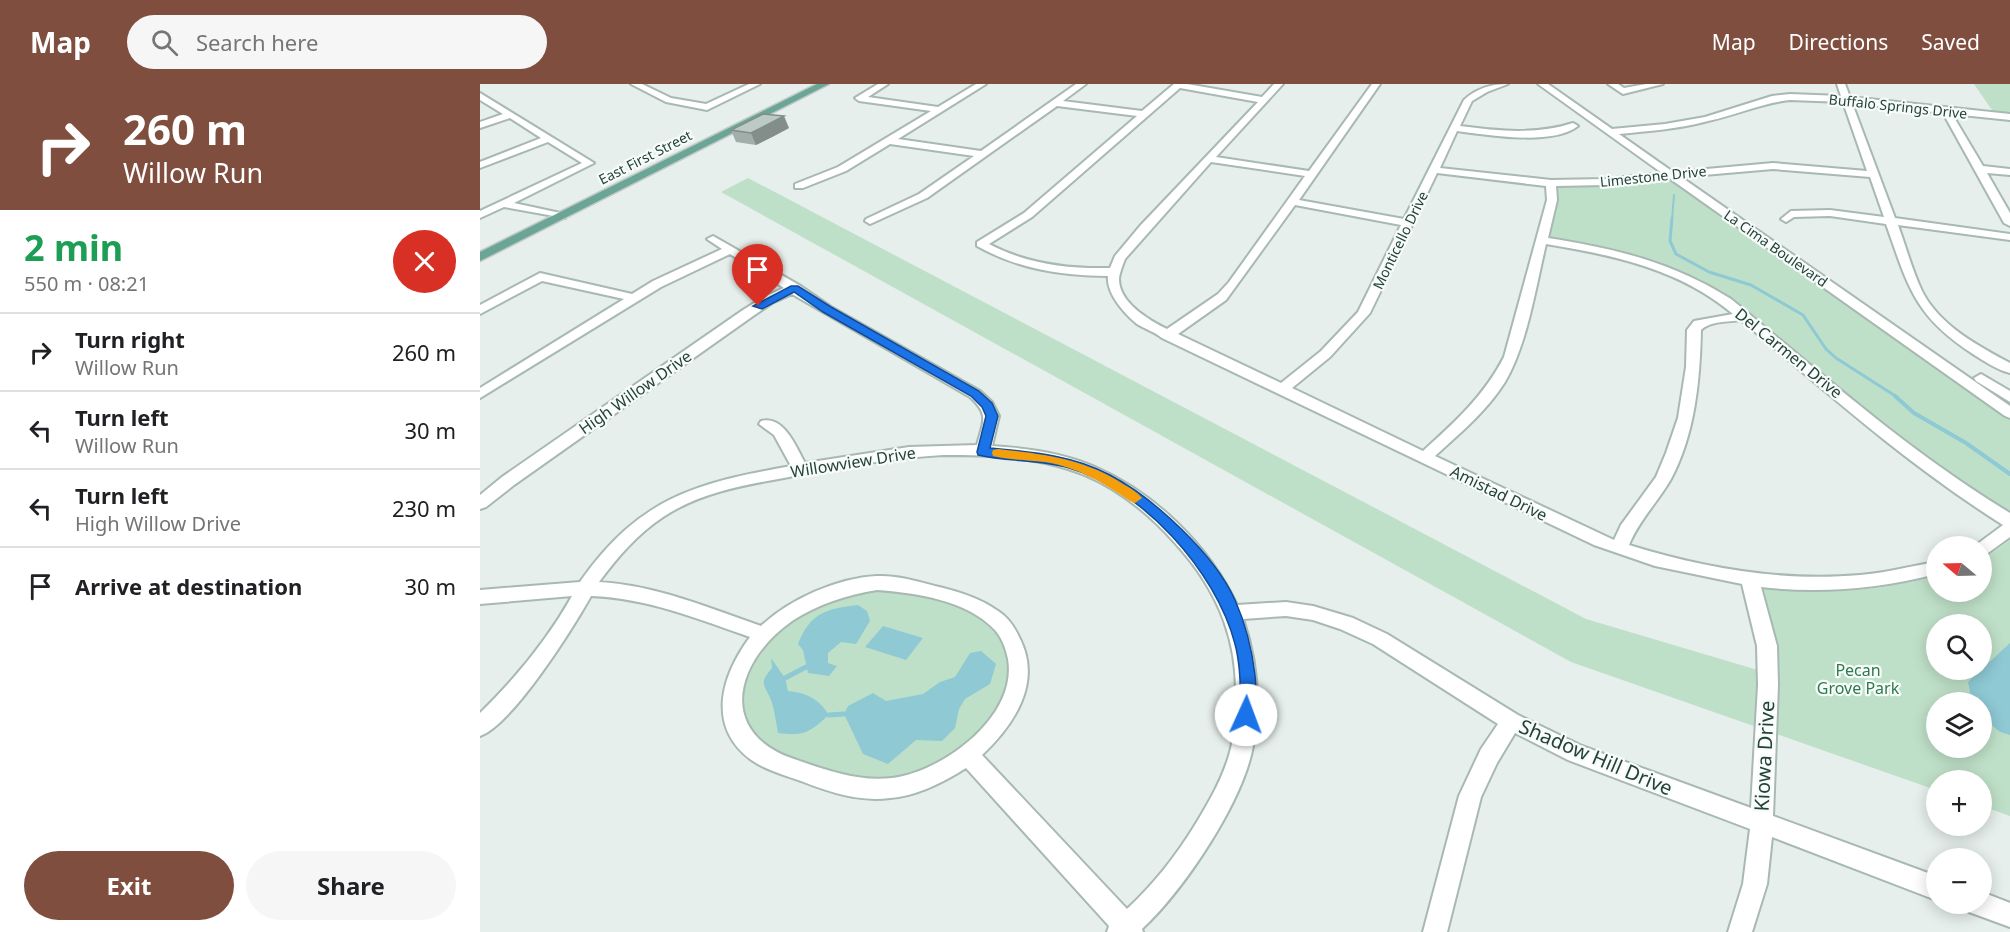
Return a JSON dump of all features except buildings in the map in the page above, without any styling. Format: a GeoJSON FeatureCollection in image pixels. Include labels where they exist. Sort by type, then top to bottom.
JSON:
{"type":"FeatureCollection","features":[{"type":"Feature","properties":{"kind":"main road","name":"East First Street"},"geometry":{"type":"LineString","coordinates":[[753,116],[811,84]]}},
{"type":"Feature","properties":{"kind":"main road","name":"East First Street"},"geometry":{"type":"LineString","coordinates":[[480,249],[556,215],[720,132],[824,84]]}},
{"type":"Feature","properties":{"kind":"main road","name":"East First Street"},"geometry":{"type":"LineString","coordinates":[[480,257],[556,215]]}},
{"type":"Feature","properties":{"kind":"street"},"geometry":{"type":"LineString","coordinates":[[642,85],[669,100],[707,107],[756,84]]}},
{"type":"Feature","properties":{"kind":"street"},"geometry":{"type":"LineString","coordinates":[[884,84],[859,98],[940,110]]}},
{"type":"Feature","properties":{"kind":"street"},"geometry":{"type":"LineString","coordinates":[[799,186],[842,169],[982,84]]}},
{"type":"Feature","properties":{"kind":"street"},"geometry":{"type":"LineString","coordinates":[[870,221],[923,196],[1082,84]]}},
{"type":"Feature","properties":{"kind":"street"},"geometry":{"type":"LineString","coordinates":[[1264,100],[1178,84],[1028,215],[981,244],[1008,258],[1053,270],[1114,272],[1127,246],[1209,159],[1279,84]]}},
{"type":"Feature","properties":{"kind":"street"},"geometry":{"type":"LineString","coordinates":[[1167,335],[1222,297],[1243,273],[1376,84]]}},
{"type":"Feature","properties":{"kind":"street","name":"Monticello Drive"},"geometry":{"type":"LineString","coordinates":[[1281,389],[1318,363],[1344,339],[1364,313],[1468,100],[1484,90],[1504,84]]}},
{"type":"Feature","properties":{"kind":"street","name":"La Cima Boulevard"},"geometry":{"type":"LineString","coordinates":[[1542,84],[1610,132],[1678,175],[2010,398]]}},
{"type":"Feature","properties":{"kind":"street","name":"La Cima Boulevard"},"geometry":{"type":"LineString","coordinates":[[1554,84],[1623,131],[1678,175],[2010,413]]}},
{"type":"Feature","properties":{"kind":"street"},"geometry":{"type":"LineString","coordinates":[[1612,84],[1623,91],[1659,84]]}},
{"type":"Feature","properties":{"kind":"street"},"geometry":{"type":"LineString","coordinates":[[1841,84],[1923,303],[1950,331],[1977,351],[2010,369]]}},
{"type":"Feature","properties":{"kind":"street"},"geometry":{"type":"LineString","coordinates":[[480,96],[589,163],[480,215]]}},
{"type":"Feature","properties":{"kind":"street","name":"Buffalo Springs Drive"},"geometry":{"type":"LineString","coordinates":[[1610,132],[1707,119],[1772,99],[1810,97],[2010,117]]}},
{"type":"Feature","properties":{"kind":"street"},"geometry":{"type":"LineString","coordinates":[[1056,103],[1143,114]]}},
{"type":"Feature","properties":{"kind":"street"},"geometry":{"type":"LineString","coordinates":[[1946,110],[2010,223]]}},
{"type":"Feature","properties":{"kind":"street"},"geometry":{"type":"LineString","coordinates":[[480,125],[510,115]]}},
{"type":"Feature","properties":{"kind":"street"},"geometry":{"type":"LineString","coordinates":[[1455,128],[1531,133],[1567,130],[1573,126]]}},
{"type":"Feature","properties":{"kind":"street"},"geometry":{"type":"LineString","coordinates":[[480,165],[518,148],[549,138]]}},
{"type":"Feature","properties":{"kind":"street"},"geometry":{"type":"LineString","coordinates":[[891,141],[982,154]]}},
{"type":"Feature","properties":{"kind":"street"},"geometry":{"type":"LineString","coordinates":[[1209,159],[1312,174]]}},
{"type":"Feature","properties":{"kind":"street","name":"Limestone Drive"},"geometry":{"type":"LineString","coordinates":[[1433,170],[1551,183],[1606,182],[1773,166],[1873,174]]}},
{"type":"Feature","properties":{"kind":"street"},"geometry":{"type":"LineString","coordinates":[[1980,169],[2010,172]]}},
{"type":"Feature","properties":{"kind":"street"},"geometry":{"type":"LineString","coordinates":[[1425,457],[1475,411],[1498,382],[1511,357],[1552,200],[1551,183]]}},
{"type":"Feature","properties":{"kind":"street"},"geometry":{"type":"LineString","coordinates":[[1294,202],[1408,223]]}},
{"type":"Feature","properties":{"kind":"street"},"geometry":{"type":"LineString","coordinates":[[503,204],[556,215]]}},
{"type":"Feature","properties":{"kind":"street"},"geometry":{"type":"LineString","coordinates":[[1786,219],[1791,214],[1815,212],[2010,237]]}},
{"type":"Feature","properties":{"kind":"street"},"geometry":{"type":"LineString","coordinates":[[713,239],[827,309],[975,394],[987,405],[992,416],[983,452]]}},
{"type":"Feature","properties":{"kind":"street","name":"Del Carmen Drive"},"geometry":{"type":"LineString","coordinates":[[1542,240],[1606,250],[1659,265],[1702,285],[1744,316],[1927,466],[1971,498],[2010,521]]}},
{"type":"Feature","properties":{"kind":"street"},"geometry":{"type":"LineString","coordinates":[[480,394],[634,298],[686,269],[730,250]]}},
{"type":"Feature","properties":{"kind":"street","name":"Amistad Drive"},"geometry":{"type":"LineString","coordinates":[[1114,272],[1113,279],[1118,294],[1127,307],[1143,322],[1546,517],[1619,548],[1687,566],[1750,579],[1813,584],[1866,582],[1926,571]]}},
{"type":"Feature","properties":{"kind":"street"},"geometry":{"type":"LineString","coordinates":[[480,310],[540,277],[634,298]]}},
{"type":"Feature","properties":{"kind":"street","name":"High Willow Drive"},"geometry":{"type":"LineString","coordinates":[[480,503],[748,313],[768,300],[795,288]]}},
{"type":"Feature","properties":{"kind":"street"},"geometry":{"type":"LineString","coordinates":[[1619,548],[1627,529],[1663,478],[1674,453],[1685,418],[1693,367],[1694,330],[1699,324],[1712,320],[1744,316]]}},
{"type":"Feature","properties":{"kind":"street"},"geometry":{"type":"LineString","coordinates":[[766,424],[780,432],[801,469]]}},
{"type":"Feature","properties":{"kind":"street","name":"Willowview Drive"},"geometry":{"type":"LineString","coordinates":[[480,727],[515,689],[561,631],[601,566],[633,532],[656,514],[682,499],[716,487],[894,452],[933,450],[983,452],[1048,458],[1075,465],[1105,478],[1128,492],[1164,521],[1198,556],[1228,600],[1244,645],[1248,697],[1242,751],[1210,823],[1172,878],[1125,930]]}},
{"type":"Feature","properties":{"kind":"street"},"geometry":{"type":"LineString","coordinates":[[1992,542],[2010,528]]}},
{"type":"Feature","properties":{"kind":"street","name":"Kiowa Drive"},"geometry":{"type":"LineString","coordinates":[[1740,932],[1755,884],[1761,824],[1768,685],[1767,656],[1760,614],[1750,579]]}},
{"type":"Feature","properties":{"kind":"street"},"geometry":{"type":"LineString","coordinates":[[878,583],[902,584],[963,602],[988,612],[1004,627],[1017,653],[1020,681],[1010,707],[990,736],[969,756],[941,772],[903,786],[872,789],[843,785],[782,764],[759,753],[744,740],[732,719],[732,694],[737,673],[763,634],[819,597],[847,587],[878,583]]}},
{"type":"Feature","properties":{"kind":"street"},"geometry":{"type":"LineString","coordinates":[[480,597],[585,590],[626,592],[657,599],[763,634]]}},
{"type":"Feature","properties":{"kind":"street","name":"Shadow Hill Drive"},"geometry":{"type":"LineString","coordinates":[[1232,612],[1286,609],[1313,613],[1346,623],[1380,639],[1511,721],[1575,753],[1926,884]]}},
{"type":"Feature","properties":{"kind":"street"},"geometry":{"type":"LineString","coordinates":[[1435,932],[1470,796],[1489,756],[1511,721]]}},
{"type":"Feature","properties":{"kind":"street"},"geometry":{"type":"LineString","coordinates":[[969,756],[1125,930]]}},
{"type":"Feature","properties":{"kind":"street"},"geometry":{"type":"LineString","coordinates":[[1992,908],[2010,915]]}},
{"type":"Feature","properties":{"kind":"green space"},"geometry":{"type":"Polygon","coordinates":[[[1974,84],[2010,84],[2010,115],[1994,113],[1974,84]]]}},
{"type":"Feature","properties":{"kind":"green space","name":"Pecan Grove Park"},"geometry":{"type":"Polygon","coordinates":[[[748,178],[1586,619],[1778,676],[1779,655],[1760,589],[1840,591],[1877,588],[1926,579],[1926,602],[1992,602],[1992,553],[2010,540],[2010,816],[1992,810],[1992,770],[1926,770],[1926,786],[1571,662],[721,192],[748,178]]]}},
{"type":"Feature","properties":{"kind":"green space"},"geometry":{"type":"Polygon","coordinates":[[[1673,181],[2010,420],[2010,515],[1949,473],[1709,286],[1671,268],[1631,255],[1549,238],[1557,199],[1556,185],[1589,186],[1673,181]]]}},
{"type":"Feature","properties":{"kind":"green space"},"geometry":{"type":"Polygon","coordinates":[[[875,589],[914,595],[958,607],[980,618],[996,633],[1005,650],[1008,668],[1006,687],[989,723],[976,739],[958,754],[917,772],[896,780],[872,784],[842,778],[790,762],[749,738],[737,694],[742,674],[767,637],[819,603],[875,589]]]}},
{"type":"Feature","properties":{"kind":"water"},"geometry":{"type":"Polygon","coordinates":[[[858,605],[867,611],[870,621],[856,644],[841,642],[828,653],[828,663],[837,666],[829,676],[808,673],[803,650],[798,644],[808,625],[828,611],[858,605]]]}},
{"type":"Feature","properties":{"kind":"water"},"geometry":{"type":"Polygon","coordinates":[[[883,626],[923,638],[906,660],[865,647],[883,626]]]}},
{"type":"Feature","properties":{"kind":"water"},"geometry":{"type":"Polygon","coordinates":[[[2010,643],[2010,735],[2000,732],[1992,725],[1992,692],[1970,692],[1968,682],[1970,680],[1992,680],[1992,660],[2010,643]]]}},
{"type":"Feature","properties":{"kind":"water"},"geometry":{"type":"Polygon","coordinates":[[[981,651],[996,664],[990,684],[965,699],[959,709],[955,728],[942,741],[916,740],[888,764],[863,754],[844,714],[848,706],[873,693],[886,701],[923,694],[940,682],[955,677],[970,653],[981,651]]]}},
{"type":"Feature","properties":{"kind":"water"},"geometry":{"type":"Polygon","coordinates":[[[771,658],[785,678],[788,691],[812,698],[829,715],[806,732],[778,733],[772,703],[764,685],[765,678],[772,668],[771,658]]]}},
{"type":"Feature","properties":{"kind":"waterway"},"geometry":{"type":"LineString","coordinates":[[1672,220],[1674,195]]}},
{"type":"Feature","properties":{"kind":"waterway"},"geometry":{"type":"LineString","coordinates":[[1672,218],[1670,241],[1676,254],[1709,272],[1751,285],[1803,315],[1826,349],[1836,358],[1897,397]]}},
{"type":"Feature","properties":{"kind":"waterway"},"geometry":{"type":"LineString","coordinates":[[1895,396],[1914,413],[1966,443],[2010,474]]}},
{"type":"Feature","properties":{"kind":"waterway"},"geometry":{"type":"LineString","coordinates":[[785,678],[806,667]]}},
{"type":"Feature","properties":{"kind":"waterway"},"geometry":{"type":"LineString","coordinates":[[829,715],[844,714]]}},
{"type":"Feature","properties":{"kind":"slow traffic"},"geometry":{"type":"LineString","coordinates":[[998,453],[1048,458],[1075,465],[1105,478],[1135,498]]}},
{"type":"Feature","properties":{"kind":"route"},"geometry":{"type":"LineString","coordinates":[[758,306],[795,288],[827,309],[975,394],[987,405],[992,416],[983,452],[1048,458],[1075,465],[1105,478],[1128,492],[1164,521],[1198,556],[1228,600],[1244,645],[1248,697],[1246,715]]}}]}
